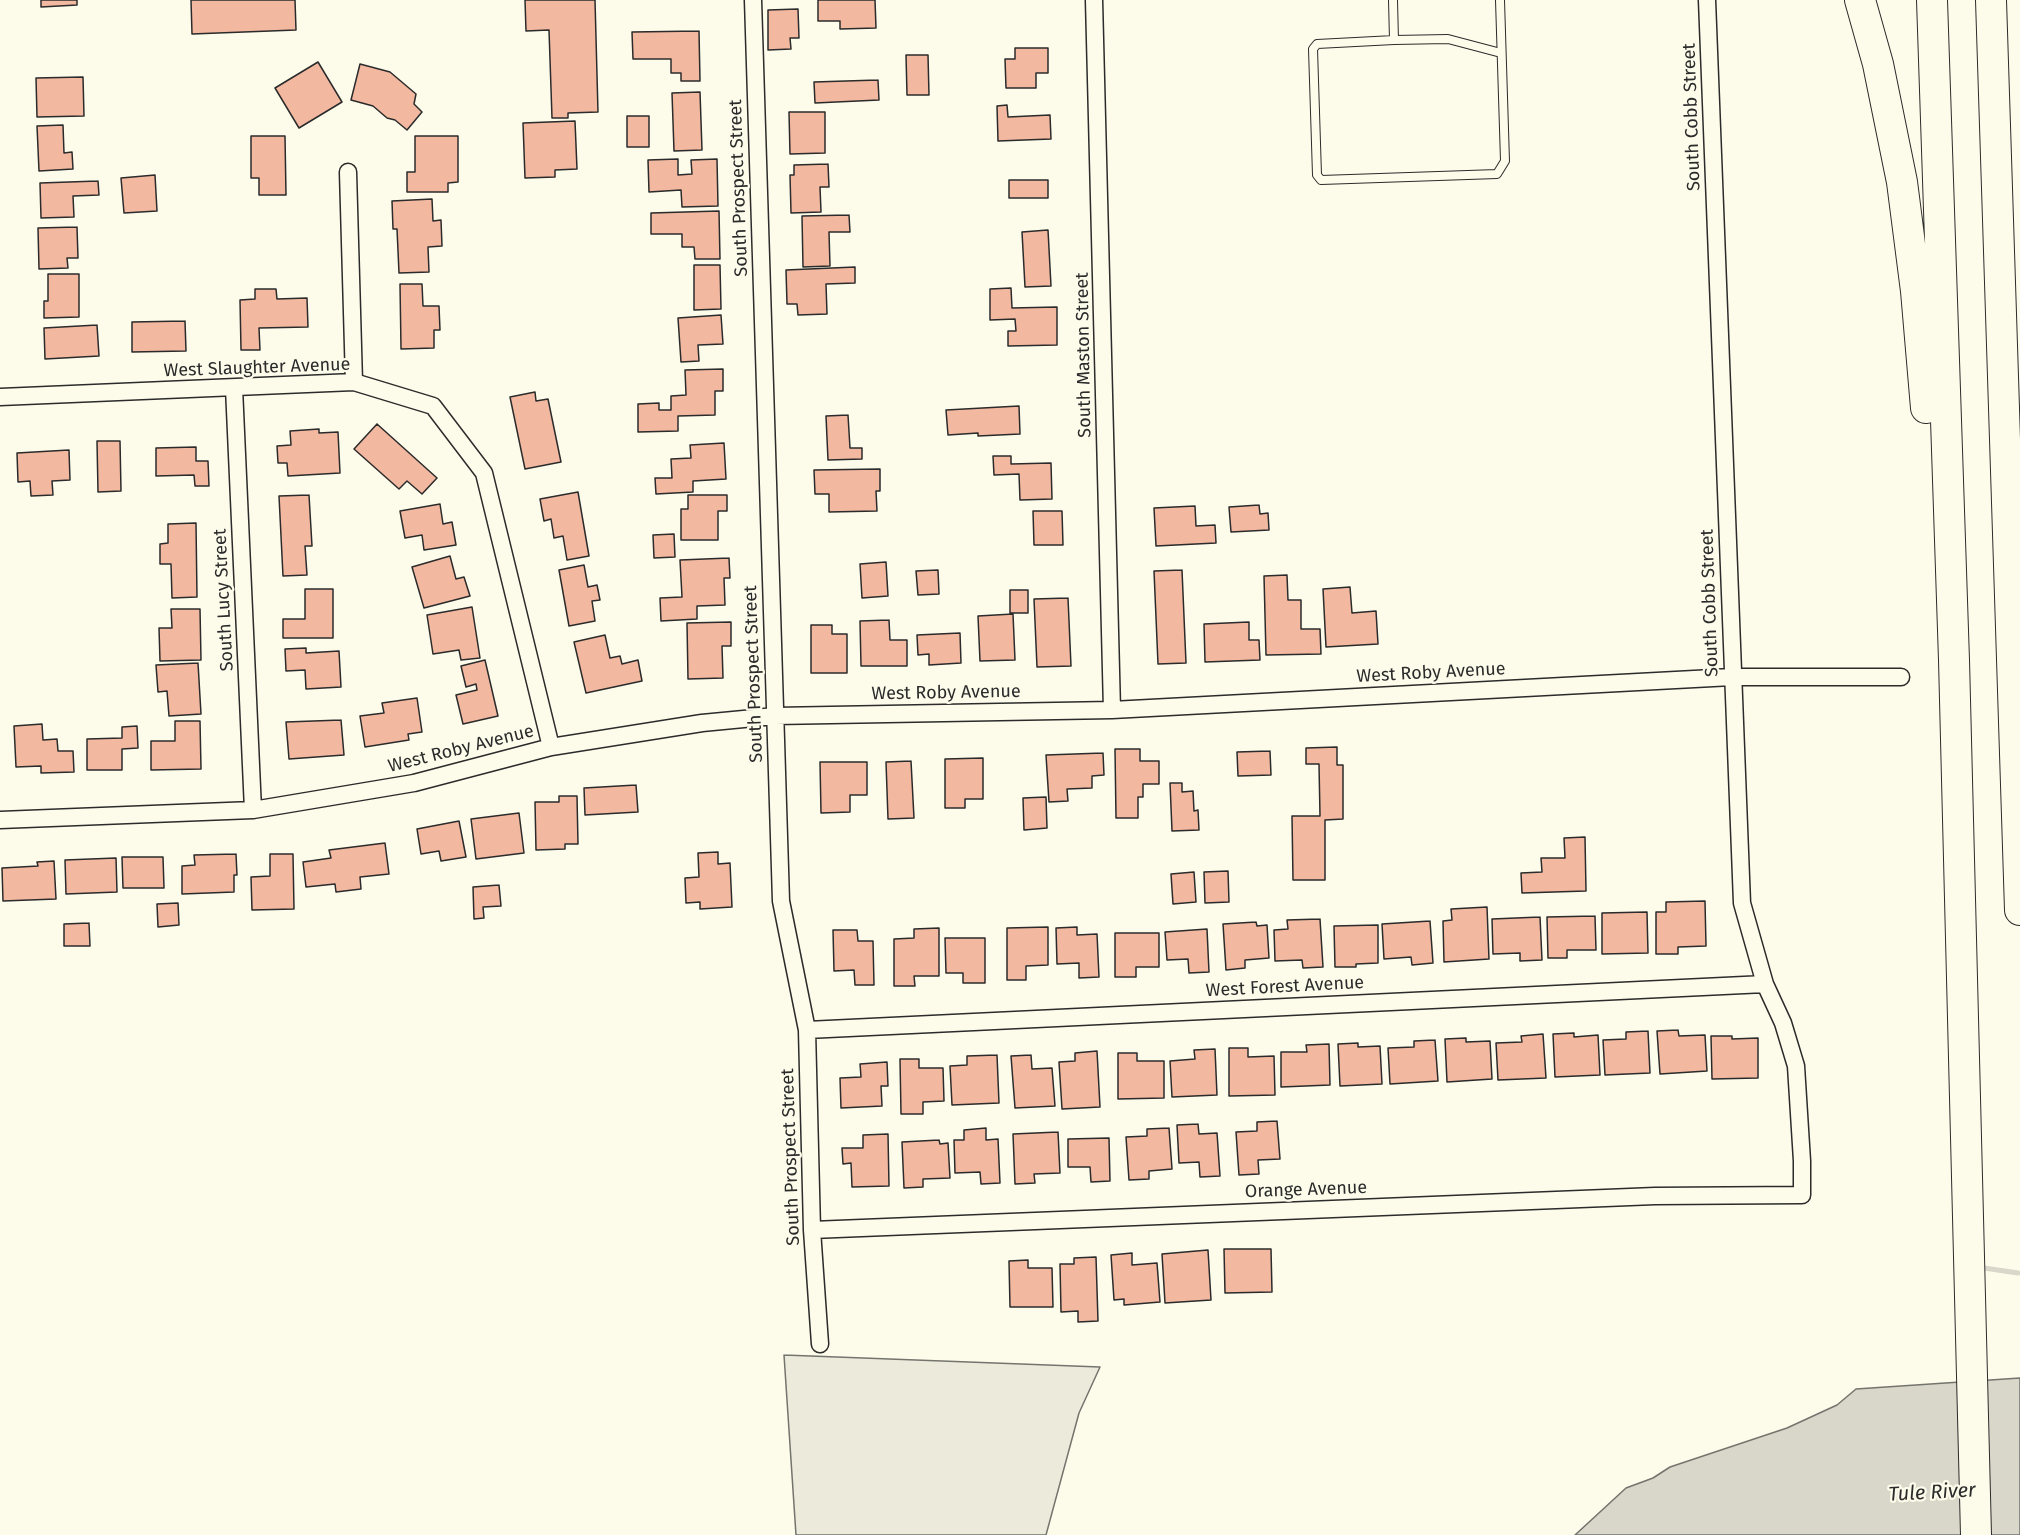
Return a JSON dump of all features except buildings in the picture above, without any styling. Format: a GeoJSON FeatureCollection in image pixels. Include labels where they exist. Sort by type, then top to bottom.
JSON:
{"type":"FeatureCollection","features":[{"type":"Feature","properties":{"kind":"highway"},"geometry":{"type":"LineString","coordinates":[[1860,0],[1886,100],[1907,214],[1936,521],[1954,660]]}},
{"type":"Feature","properties":{"kind":"highway"},"geometry":{"type":"LineString","coordinates":[[1932,0],[1954,660],[1976,1535]]}},
{"type":"Feature","properties":{"kind":"highway"},"geometry":{"type":"LineString","coordinates":[[1991,0],[2020,910]]}},
{"type":"Feature","properties":{"kind":"street","name":"South Prospect Street"},"geometry":{"type":"LineString","coordinates":[[753,0],[781,901],[807,1030],[812,1230],[820,1344]]}},
{"type":"Feature","properties":{"kind":"street","name":"South Maston Street"},"geometry":{"type":"LineString","coordinates":[[1094,0],[1112,710]]}},
{"type":"Feature","properties":{"kind":"street","name":"South Cobb Street"},"geometry":{"type":"LineString","coordinates":[[1707,0],[1742,903],[1765,984],[1783,1023],[1796,1066],[1802,1195]]}},
{"type":"Feature","properties":{"kind":"street"},"geometry":{"type":"LineString","coordinates":[[348,172],[354,382]]}},
{"type":"Feature","properties":{"kind":"street","name":"West Slaughter Avenue"},"geometry":{"type":"LineString","coordinates":[[0,397],[354,382],[433,406],[484,473],[551,747]]}},
{"type":"Feature","properties":{"kind":"street","name":"South Lucy Street"},"geometry":{"type":"LineString","coordinates":[[234,388],[253,810]]}},
{"type":"Feature","properties":{"kind":"street","name":"West Roby Avenue"},"geometry":{"type":"LineString","coordinates":[[0,820],[253,810],[414,783],[551,747],[702,723],[775,716],[1112,710],[1732,677],[1901,677]]}},
{"type":"Feature","properties":{"kind":"street","name":"West Forest Avenue"},"geometry":{"type":"LineString","coordinates":[[807,1030],[1765,984]]}},
{"type":"Feature","properties":{"kind":"street","name":"Orange Avenue"},"geometry":{"type":"LineString","coordinates":[[812,1230],[1620,1197],[1802,1195]]}},
{"type":"Feature","properties":{"kind":"lane"},"geometry":{"type":"LineString","coordinates":[[1393,0],[1394,40]]}},
{"type":"Feature","properties":{"kind":"lane"},"geometry":{"type":"LineString","coordinates":[[1500,0],[1505,161],[1497,174],[1321,180],[1317,175],[1312,50],[1317,44],[1448,39],[1501,53]]}},
{"type":"Feature","properties":{"kind":"shaded area"},"geometry":{"type":"Polygon","coordinates":[[[784,1355],[1100,1367],[1079,1413],[1046,1535],[796,1535],[784,1355]]]}},
{"type":"Feature","properties":{"kind":"water","name":"Tule River"},"geometry":{"type":"Polygon","coordinates":[[[2020,1378],[2020,1535],[1575,1535],[1626,1488],[1653,1478],[1670,1467],[1787,1428],[1837,1405],[1856,1389],[2020,1378]]]}},
{"type":"Feature","properties":{"kind":"waterway"},"geometry":{"type":"LineString","coordinates":[[1984,1268],[2018,1273]]}}]}
